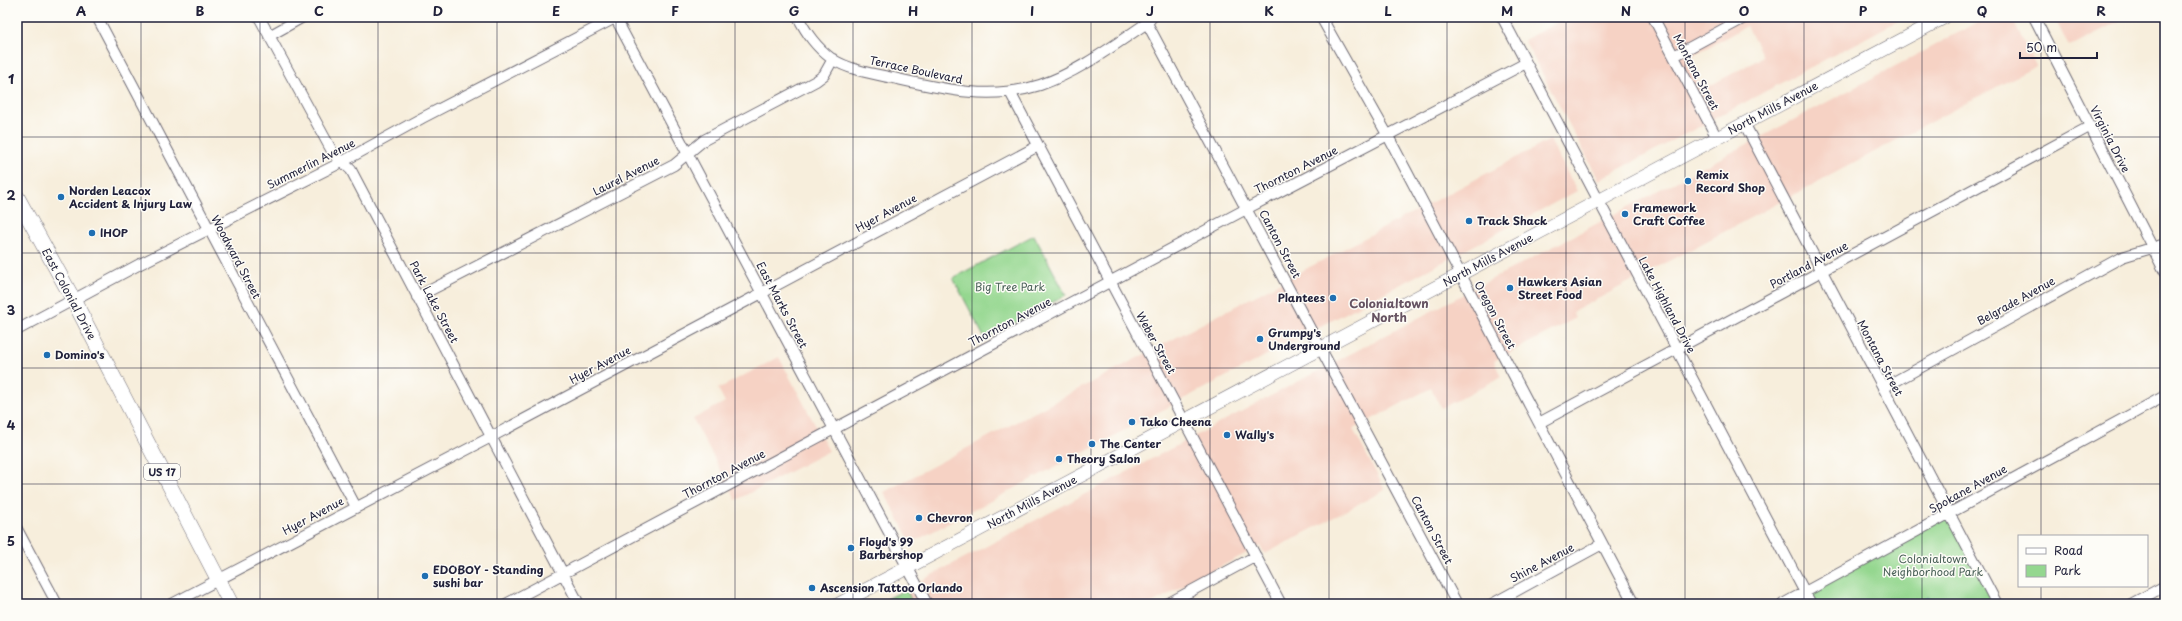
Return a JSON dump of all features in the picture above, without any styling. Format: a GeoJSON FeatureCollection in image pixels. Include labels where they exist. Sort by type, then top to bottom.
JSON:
{"type":"FeatureCollection","features":[{"type":"Feature","properties":{"kind":"highway","name":"East Colonial Drive"},"geometry":{"type":"LineString","coordinates":[[17,197],[73,299],[231,604]]}},
{"type":"Feature","properties":{"kind":"main road","name":"North Mills Avenue"},"geometry":{"type":"LineString","coordinates":[[839,604],[1945,17]]}},
{"type":"Feature","properties":{"kind":"street","name":"Woodward Street"},"geometry":{"type":"LineString","coordinates":[[97,17],[208,230],[356,507]]}},
{"type":"Feature","properties":{"kind":"street","name":"Park Lake Street"},"geometry":{"type":"LineString","coordinates":[[259,17],[332,153],[351,170],[579,604]]}},
{"type":"Feature","properties":{"kind":"street"},"geometry":{"type":"LineString","coordinates":[[269,36],[303,17]]}},
{"type":"Feature","properties":{"kind":"street","name":"Terrace Boulevard"},"geometry":{"type":"LineString","coordinates":[[798,17],[811,40],[833,59],[865,72],[941,89],[972,93],[1010,92],[1040,85],[1102,54],[1150,20]]}},
{"type":"Feature","properties":{"kind":"street","name":"Oregon Street"},"geometry":{"type":"LineString","coordinates":[[1321,17],[1388,136],[1634,604]]}},
{"type":"Feature","properties":{"kind":"street","name":"Lake Highland Drive"},"geometry":{"type":"LineString","coordinates":[[1502,17],[1811,604]]}},
{"type":"Feature","properties":{"kind":"street","name":"Montana Street"},"geometry":{"type":"LineString","coordinates":[[1653,17],[1716,138]]}},
{"type":"Feature","properties":{"kind":"street"},"geometry":{"type":"LineString","coordinates":[[1674,56],[1746,17]]}},
{"type":"Feature","properties":{"kind":"street","name":"Virginia Drive"},"geometry":{"type":"LineString","coordinates":[[2034,17],[2165,272]]}},
{"type":"Feature","properties":{"kind":"street","name":"Summerlin Avenue"},"geometry":{"type":"LineString","coordinates":[[17,330],[73,299],[342,162],[422,118],[615,18]]}},
{"type":"Feature","properties":{"kind":"street","name":"East Marks Street"},"geometry":{"type":"LineString","coordinates":[[615,18],[927,604]]}},
{"type":"Feature","properties":{"kind":"street","name":"Canton Street"},"geometry":{"type":"LineString","coordinates":[[1150,20],[1321,348],[1457,604]]}},
{"type":"Feature","properties":{"kind":"street","name":"Laurel Avenue"},"geometry":{"type":"LineString","coordinates":[[418,297],[674,165],[704,140],[816,81],[824,75],[833,59]]}},
{"type":"Feature","properties":{"kind":"street","name":"Thornton Avenue"},"geometry":{"type":"LineString","coordinates":[[506,604],[1248,208],[1526,63]]}},
{"type":"Feature","properties":{"kind":"street","name":"Weber Street"},"geometry":{"type":"LineString","coordinates":[[1010,92],[1281,604]]}},
{"type":"Feature","properties":{"kind":"street","name":"Montana Street"},"geometry":{"type":"LineString","coordinates":[[1744,123],[1821,272],[1997,604]]}},
{"type":"Feature","properties":{"kind":"street","name":"Portland Avenue"},"geometry":{"type":"LineString","coordinates":[[1539,423],[2090,127]]}},
{"type":"Feature","properties":{"kind":"street","name":"Hyer Avenue"},"geometry":{"type":"LineString","coordinates":[[172,604],[491,437],[761,292],[1038,146]]}},
{"type":"Feature","properties":{"kind":"street","name":"Belgrade Avenue"},"geometry":{"type":"LineString","coordinates":[[1883,388],[2122,257],[2165,244]]}},
{"type":"Feature","properties":{"kind":"street","name":"Spokane Avenue"},"geometry":{"type":"LineString","coordinates":[[1783,604],[2165,396]]}},
{"type":"Feature","properties":{"kind":"street"},"geometry":{"type":"LineString","coordinates":[[17,529],[57,604]]}},
{"type":"Feature","properties":{"kind":"street","name":"Shine Avenue"},"geometry":{"type":"LineString","coordinates":[[1492,604],[1602,544]]}},
{"type":"Feature","properties":{"kind":"street"},"geometry":{"type":"LineString","coordinates":[[1167,604],[1256,556]]}},
{"type":"Feature","properties":{"kind":"street"},"geometry":{"type":"LineString","coordinates":[[2131,604],[2165,586]]}},
{"type":"Feature","properties":{"kind":"shaded area"},"geometry":{"type":"Polygon","coordinates":[[[1567,17],[1905,17],[1599,180],[1524,40],[1567,17]],[[1747,26],[1686,59],[1702,90],[1763,57],[1747,26]]]}},
{"type":"Feature","properties":{"kind":"shaded area"},"geometry":{"type":"Polygon","coordinates":[[[1988,17],[2011,17],[2036,66],[1573,312],[1576,318],[1494,361],[1501,377],[1442,408],[1431,388],[1353,429],[1385,490],[1265,554],[1260,546],[1150,604],[877,604],[1988,17]]]}},
{"type":"Feature","properties":{"kind":"shaded area"},"geometry":{"type":"Polygon","coordinates":[[[2054,17],[2122,17],[2123,19],[2069,47],[2054,17]]]}},
{"type":"Feature","properties":{"kind":"shaded area"},"geometry":{"type":"Polygon","coordinates":[[[1550,140],[1577,191],[911,543],[884,492],[1550,140]]]}},
{"type":"Feature","properties":{"kind":"shaded area"},"geometry":{"type":"Polygon","coordinates":[[[779,357],[829,451],[736,500],[693,419],[725,402],[718,389],[779,357]]]}},
{"type":"Feature","properties":{"kind":"green space","name":"Big Tree Park"},"geometry":{"type":"Polygon","coordinates":[[[1034,235],[1066,295],[985,339],[953,278],[1034,235]]]}},
{"type":"Feature","properties":{"kind":"green space","name":"Colonialtown Neighborhood Park"},"geometry":{"type":"Polygon","coordinates":[[[1949,513],[1997,604],[1811,604],[1805,592],[1949,513]]]}},
{"type":"Feature","properties":{"kind":"green space"},"geometry":{"type":"Polygon","coordinates":[[[906,589],[913,604],[878,604],[906,589]]]}},
{"type":"Feature","properties":{"kind":"water"},"geometry":{"type":"Polygon","coordinates":[[[1928,597],[1932,604],[1915,604],[1928,597]]]}},
{"type":"Feature","properties":{"kind":"place","name":"Remix Record Shop"},"geometry":{"type":"Point","coordinates":[1688,181]}},
{"type":"Feature","properties":{"kind":"place","name":"Norden Leacox Accident & Injury Law"},"geometry":{"type":"Point","coordinates":[61,197]}},
{"type":"Feature","properties":{"kind":"place","name":"Framework Craft Coffee"},"geometry":{"type":"Point","coordinates":[1625,214]}},
{"type":"Feature","properties":{"kind":"place","name":"Track Shack"},"geometry":{"type":"Point","coordinates":[1469,221]}},
{"type":"Feature","properties":{"kind":"place","name":"IHOP"},"geometry":{"type":"Point","coordinates":[92,233]}},
{"type":"Feature","properties":{"kind":"place","name":"Hawkers Asian Street Food"},"geometry":{"type":"Point","coordinates":[1510,288]}},
{"type":"Feature","properties":{"kind":"place","name":"Plantees"},"geometry":{"type":"Point","coordinates":[1333,298]}},
{"type":"Feature","properties":{"kind":"place","name":"Grumpy's Underground"},"geometry":{"type":"Point","coordinates":[1260,339]}},
{"type":"Feature","properties":{"kind":"place","name":"Domino's"},"geometry":{"type":"Point","coordinates":[47,355]}},
{"type":"Feature","properties":{"kind":"place","name":"Tako Cheena"},"geometry":{"type":"Point","coordinates":[1132,422]}},
{"type":"Feature","properties":{"kind":"place","name":"Wally's"},"geometry":{"type":"Point","coordinates":[1227,435]}},
{"type":"Feature","properties":{"kind":"place","name":"The Center"},"geometry":{"type":"Point","coordinates":[1092,444]}},
{"type":"Feature","properties":{"kind":"place","name":"Theory Salon"},"geometry":{"type":"Point","coordinates":[1059,459]}},
{"type":"Feature","properties":{"kind":"place","name":"Chevron"},"geometry":{"type":"Point","coordinates":[919,518]}},
{"type":"Feature","properties":{"kind":"place","name":"Floyd's 99 Barbershop"},"geometry":{"type":"Point","coordinates":[851,548]}},
{"type":"Feature","properties":{"kind":"place","name":"EDOBOY - Standing sushi bar"},"geometry":{"type":"Point","coordinates":[425,576]}},
{"type":"Feature","properties":{"kind":"place","name":"Ascension Tattoo Orlando"},"geometry":{"type":"Point","coordinates":[812,588]}},
{"type":"Feature","properties":{"kind":"district","name":"Colonialtown North"},"geometry":{"type":"Point","coordinates":[1389,311]}}]}
